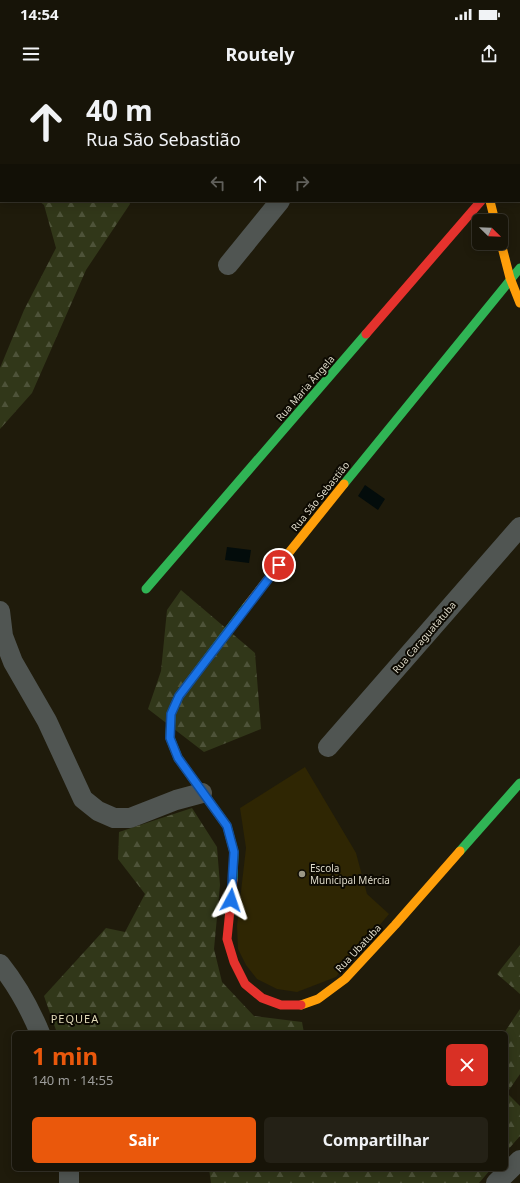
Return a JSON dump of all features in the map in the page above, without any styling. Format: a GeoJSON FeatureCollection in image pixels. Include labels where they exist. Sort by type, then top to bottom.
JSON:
{"type":"FeatureCollection","features":[{"type":"Feature","properties":{"kind":"street"},"geometry":{"type":"LineString","coordinates":[[228,265],[279,202]]}},
{"type":"Feature","properties":{"kind":"street","name":"Rua Maria Ângela"},"geometry":{"type":"LineString","coordinates":[[146,589],[480,202]]}},
{"type":"Feature","properties":{"kind":"street"},"geometry":{"type":"LineString","coordinates":[[490,202],[493,214]]}},
{"type":"Feature","properties":{"kind":"street"},"geometry":{"type":"LineString","coordinates":[[503,250],[510,278],[520,303]]}},
{"type":"Feature","properties":{"kind":"street","name":"Rua São Sebastião"},"geometry":{"type":"LineString","coordinates":[[202,793],[178,758],[170,738],[171,714],[179,696],[279,565],[510,278],[520,268]]}},
{"type":"Feature","properties":{"kind":"street","name":"Rua Caraguatatuba"},"geometry":{"type":"LineString","coordinates":[[328,747],[520,527]]}},
{"type":"Feature","properties":{"kind":"street"},"geometry":{"type":"LineString","coordinates":[[0,611],[3,636],[13,662],[47,721],[83,799],[98,811],[114,818],[130,818],[176,800],[202,793]]}},
{"type":"Feature","properties":{"kind":"street","name":"Rua Ubatuba"},"geometry":{"type":"LineString","coordinates":[[202,793],[227,826],[234,852],[233,887],[227,939],[234,962],[245,984],[262,998],[281,1005],[300,1005],[318,999],[345,979],[395,925],[520,783]]}},
{"type":"Feature","properties":{"kind":"street"},"geometry":{"type":"LineString","coordinates":[[0,964],[7,972],[34,1018],[39,1031]]}},
{"type":"Feature","properties":{"kind":"street"},"geometry":{"type":"LineString","coordinates":[[496,1183],[520,1160]]}},
{"type":"Feature","properties":{"kind":"street"},"geometry":{"type":"LineString","coordinates":[[69,1171],[69,1183]]}},
{"type":"Feature","properties":{"kind":"shaded area"},"geometry":{"type":"Polygon","coordinates":[[[365,485],[385,499],[378,510],[358,496],[365,485]]]}},
{"type":"Feature","properties":{"kind":"shaded area"},"geometry":{"type":"Polygon","coordinates":[[[227,547],[251,550],[249,563],[225,560],[227,547]]]}},
{"type":"Feature","properties":{"kind":"shaded area","name":"Escola Municipal Mércia"},"geometry":{"type":"Polygon","coordinates":[[[305,767],[356,853],[367,894],[389,914],[336,977],[297,992],[277,989],[257,979],[246,965],[238,949],[237,926],[246,848],[240,808],[305,767]]]}},
{"type":"Feature","properties":{"kind":"green space"},"geometry":{"type":"Polygon","coordinates":[[[40,202],[129,202],[130,204],[86,270],[32,393],[0,429],[0,368],[24,310],[56,248],[44,205],[40,202]]]}},
{"type":"Feature","properties":{"kind":"green space"},"geometry":{"type":"Polygon","coordinates":[[[181,590],[255,653],[261,729],[204,752],[148,709],[161,671],[167,610],[181,590]]]}},
{"type":"Feature","properties":{"kind":"green space"},"geometry":{"type":"Polygon","coordinates":[[[192,808],[217,847],[220,885],[214,949],[222,982],[254,1016],[302,1022],[304,1031],[56,1031],[44,996],[106,928],[125,932],[145,894],[118,859],[119,832],[192,808]]]}},
{"type":"Feature","properties":{"kind":"green space"},"geometry":{"type":"Polygon","coordinates":[[[520,945],[520,994],[497,974],[520,945]]]}},
{"type":"Feature","properties":{"kind":"green space"},"geometry":{"type":"Polygon","coordinates":[[[520,1009],[520,1074],[508,1092],[508,1031],[505,1031],[520,1009]]]}},
{"type":"Feature","properties":{"kind":"green space"},"geometry":{"type":"Polygon","coordinates":[[[508,1094],[520,1106],[520,1136],[508,1150],[508,1094]]]}},
{"type":"Feature","properties":{"kind":"green space"},"geometry":{"type":"Polygon","coordinates":[[[209,1171],[489,1171],[479,1183],[211,1183],[209,1171]]]}},
{"type":"Feature","properties":{"kind":"traffic: fast"},"geometry":{"type":"LineString","coordinates":[[344,484],[520,268]]}},
{"type":"Feature","properties":{"kind":"traffic: fast"},"geometry":{"type":"LineString","coordinates":[[146,589],[366,334]]}},
{"type":"Feature","properties":{"kind":"traffic: fast"},"geometry":{"type":"LineString","coordinates":[[233,880],[234,852],[227,826],[178,758],[170,738],[171,714],[179,696],[247,606]]}},
{"type":"Feature","properties":{"kind":"traffic: fast"},"geometry":{"type":"LineString","coordinates":[[460,851],[520,783]]}},
{"type":"Feature","properties":{"kind":"traffic: slow"},"geometry":{"type":"LineString","coordinates":[[490,202],[493,214]]}},
{"type":"Feature","properties":{"kind":"traffic: slow"},"geometry":{"type":"LineString","coordinates":[[503,250],[510,278],[520,303]]}},
{"type":"Feature","properties":{"kind":"traffic: slow"},"geometry":{"type":"LineString","coordinates":[[247,606],[344,484]]}},
{"type":"Feature","properties":{"kind":"traffic: slow"},"geometry":{"type":"LineString","coordinates":[[301,1005],[318,999],[345,979],[460,851]]}},
{"type":"Feature","properties":{"kind":"traffic: jam"},"geometry":{"type":"LineString","coordinates":[[366,334],[480,202]]}},
{"type":"Feature","properties":{"kind":"traffic: jam"},"geometry":{"type":"LineString","coordinates":[[233,880],[227,939],[234,962],[245,984],[262,998],[281,1005],[301,1005]]}},
{"type":"Feature","properties":{"kind":"place","name":"Escola Municipal Mércia"},"geometry":{"type":"Point","coordinates":[302,874]}},
{"type":"Feature","properties":{"kind":"district","name":"PEQUEA"},"geometry":{"type":"Point","coordinates":[75,1018]}},
{"type":"Feature","properties":{"kind":"route"},"geometry":{"type":"LineString","coordinates":[[231,900],[234,852],[227,826],[178,758],[170,738],[171,714],[179,696],[279,565]]}}]}
